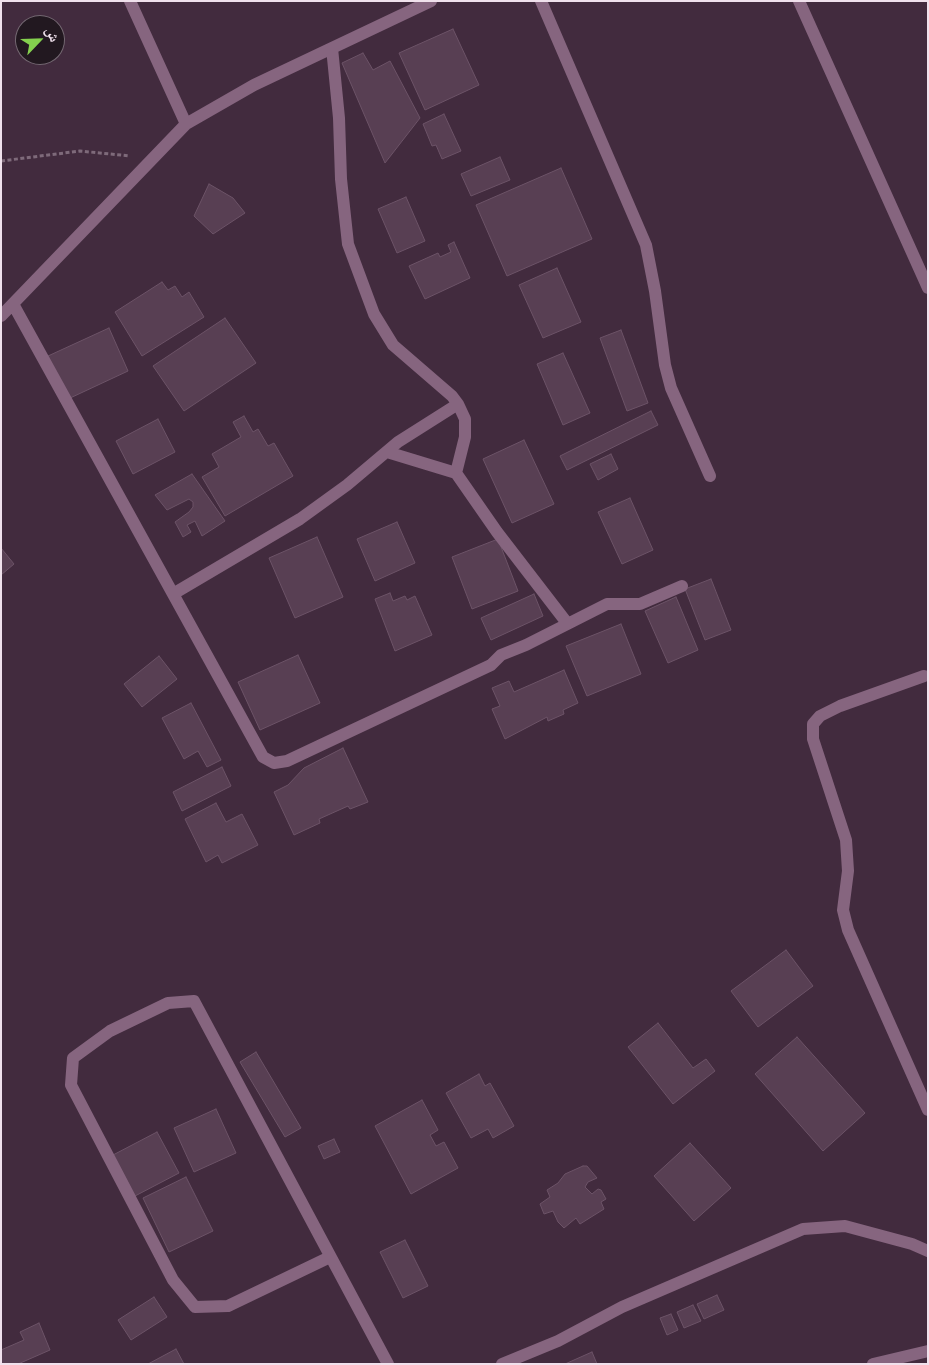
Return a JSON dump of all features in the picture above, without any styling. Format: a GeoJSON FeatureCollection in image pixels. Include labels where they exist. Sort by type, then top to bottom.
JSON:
{"type":"FeatureCollection","features":[{"type":"Feature","properties":{"kind":"street"},"geometry":{"type":"LineString","coordinates":[[130,1],[186,124]]}},
{"type":"Feature","properties":{"kind":"street"},"geometry":{"type":"LineString","coordinates":[[1,316],[186,124],[254,85],[431,1]]}},
{"type":"Feature","properties":{"kind":"street"},"geometry":{"type":"LineString","coordinates":[[541,1],[646,245],[655,291],[665,365],[671,388],[710,476]]}},
{"type":"Feature","properties":{"kind":"street"},"geometry":{"type":"LineString","coordinates":[[799,1],[928,288]]}},
{"type":"Feature","properties":{"kind":"street"},"geometry":{"type":"LineString","coordinates":[[332,48],[339,118],[341,180],[348,244],[374,314],[393,345],[452,396],[458,404],[465,419],[465,437],[456,473]]}},
{"type":"Feature","properties":{"kind":"street"},"geometry":{"type":"LineString","coordinates":[[13,304],[263,757],[274,763],[287,761],[491,665],[502,655],[607,604],[640,604],[682,586]]}},
{"type":"Feature","properties":{"kind":"street"},"geometry":{"type":"LineString","coordinates":[[173,594],[300,518],[347,485],[398,442],[458,404]]}},
{"type":"Feature","properties":{"kind":"street"},"geometry":{"type":"LineString","coordinates":[[387,452],[456,473],[497,532],[567,623]]}},
{"type":"Feature","properties":{"kind":"street"},"geometry":{"type":"LineString","coordinates":[[924,676],[840,706],[820,716],[813,724],[813,739],[846,840],[848,871],[843,910],[848,930],[928,1110]]}},
{"type":"Feature","properties":{"kind":"street"},"geometry":{"type":"LineString","coordinates":[[330,1257],[228,1306],[195,1308],[173,1280],[71,1085],[73,1058],[110,1031],[168,1003],[194,1001],[388,1364]]}},
{"type":"Feature","properties":{"kind":"street"},"geometry":{"type":"LineString","coordinates":[[502,1364],[558,1341],[622,1307],[803,1230],[844,1226],[912,1244],[928,1251]]}},
{"type":"Feature","properties":{"kind":"street"},"geometry":{"type":"LineString","coordinates":[[874,1364],[928,1351]]}},
{"type":"Feature","properties":{"kind":"path"},"geometry":{"type":"LineString","coordinates":[[1,161],[80,151],[154,158]]}},
{"type":"Feature","properties":{"kind":"building"},"geometry":{"type":"Polygon","coordinates":[[[453,29],[479,85],[425,110],[399,53],[453,29]]]}},
{"type":"Feature","properties":{"kind":"building"},"geometry":{"type":"Polygon","coordinates":[[[363,53],[373,70],[390,61],[420,118],[385,163],[342,63],[363,53]]]}},
{"type":"Feature","properties":{"kind":"building"},"geometry":{"type":"Polygon","coordinates":[[[444,114],[461,151],[442,159],[436,145],[432,146],[423,124],[444,114]]]}},
{"type":"Feature","properties":{"kind":"building"},"geometry":{"type":"Polygon","coordinates":[[[500,157],[510,180],[471,196],[461,174],[500,157]]]}},
{"type":"Feature","properties":{"kind":"building"},"geometry":{"type":"Polygon","coordinates":[[[561,168],[592,239],[507,276],[476,205],[561,168]]]}},
{"type":"Feature","properties":{"kind":"building"},"geometry":{"type":"Polygon","coordinates":[[[209,184],[233,198],[245,213],[213,234],[194,216],[209,184]]]}},
{"type":"Feature","properties":{"kind":"building"},"geometry":{"type":"Polygon","coordinates":[[[406,197],[425,241],[397,253],[378,209],[406,197]]]}},
{"type":"Feature","properties":{"kind":"building"},"geometry":{"type":"Polygon","coordinates":[[[454,242],[470,278],[425,299],[409,266],[438,253],[440,257],[451,252],[448,245],[454,242]]]}},
{"type":"Feature","properties":{"kind":"building"},"geometry":{"type":"Polygon","coordinates":[[[557,268],[581,322],[543,338],[519,285],[557,268]]]}},
{"type":"Feature","properties":{"kind":"building"},"geometry":{"type":"Polygon","coordinates":[[[162,282],[168,290],[175,286],[182,297],[189,292],[204,317],[142,356],[115,312],[162,282]]]}},
{"type":"Feature","properties":{"kind":"building"},"geometry":{"type":"Polygon","coordinates":[[[225,318],[256,363],[184,411],[153,366],[225,318]]]}},
{"type":"Feature","properties":{"kind":"building"},"geometry":{"type":"Polygon","coordinates":[[[109,328],[128,371],[68,399],[48,356],[109,328]]]}},
{"type":"Feature","properties":{"kind":"building"},"geometry":{"type":"Polygon","coordinates":[[[621,330],[648,403],[627,411],[600,338],[621,330]]]}},
{"type":"Feature","properties":{"kind":"building"},"geometry":{"type":"Polygon","coordinates":[[[563,353],[590,413],[563,425],[537,364],[563,353]]]}},
{"type":"Feature","properties":{"kind":"building"},"geometry":{"type":"Polygon","coordinates":[[[651,411],[658,425],[567,470],[560,456],[651,411]]]}},
{"type":"Feature","properties":{"kind":"building"},"geometry":{"type":"Polygon","coordinates":[[[244,416],[253,432],[258,429],[268,446],[274,443],[293,476],[225,516],[202,477],[219,467],[212,454],[241,437],[233,422],[244,416]]]}},
{"type":"Feature","properties":{"kind":"building"},"geometry":{"type":"Polygon","coordinates":[[[158,419],[175,452],[133,474],[116,441],[158,419]]]}},
{"type":"Feature","properties":{"kind":"building"},"geometry":{"type":"Polygon","coordinates":[[[524,440],[554,504],[512,523],[483,459],[524,440]]]}},
{"type":"Feature","properties":{"kind":"building"},"geometry":{"type":"Polygon","coordinates":[[[611,454],[618,469],[598,480],[590,464],[611,454]]]}},
{"type":"Feature","properties":{"kind":"building"},"geometry":{"type":"Polygon","coordinates":[[[192,474],[225,521],[202,536],[195,521],[187,525],[191,532],[183,537],[175,522],[189,512],[193,507],[193,502],[189,499],[167,510],[155,495],[192,474]]]}},
{"type":"Feature","properties":{"kind":"building"},"geometry":{"type":"Polygon","coordinates":[[[630,498],[653,550],[622,564],[598,512],[630,498]]]}},
{"type":"Feature","properties":{"kind":"building"},"geometry":{"type":"Polygon","coordinates":[[[397,522],[415,563],[375,581],[357,539],[397,522]]]}},
{"type":"Feature","properties":{"kind":"building"},"geometry":{"type":"Polygon","coordinates":[[[317,537],[343,597],[295,618],[269,558],[317,537]]]}},
{"type":"Feature","properties":{"kind":"building"},"geometry":{"type":"Polygon","coordinates":[[[498,539],[518,591],[472,609],[452,557],[498,539]]]}},
{"type":"Feature","properties":{"kind":"building"},"geometry":{"type":"Polygon","coordinates":[[[1,548],[14,564],[1,575],[1,548]]]}},
{"type":"Feature","properties":{"kind":"building"},"geometry":{"type":"Polygon","coordinates":[[[711,579],[731,630],[705,640],[685,589],[711,579]]]}},
{"type":"Feature","properties":{"kind":"building"},"geometry":{"type":"Polygon","coordinates":[[[390,593],[393,601],[405,596],[407,600],[415,596],[432,635],[395,651],[375,599],[390,593]]]}},
{"type":"Feature","properties":{"kind":"building"},"geometry":{"type":"Polygon","coordinates":[[[534,594],[543,616],[491,640],[481,618],[534,594]]]}},
{"type":"Feature","properties":{"kind":"building"},"geometry":{"type":"Polygon","coordinates":[[[676,597],[698,650],[668,663],[645,611],[676,597]]]}},
{"type":"Feature","properties":{"kind":"building"},"geometry":{"type":"Polygon","coordinates":[[[621,624],[641,674],[587,696],[566,646],[621,624]]]}},
{"type":"Feature","properties":{"kind":"building"},"geometry":{"type":"Polygon","coordinates":[[[298,655],[320,703],[260,730],[238,682],[298,655]]]}},
{"type":"Feature","properties":{"kind":"building"},"geometry":{"type":"Polygon","coordinates":[[[159,656],[177,679],[142,707],[124,684],[159,656]]]}},
{"type":"Feature","properties":{"kind":"building"},"geometry":{"type":"Polygon","coordinates":[[[564,670],[578,703],[563,710],[564,714],[548,721],[547,717],[505,739],[492,709],[500,706],[492,688],[509,681],[514,692],[564,670]]]}},
{"type":"Feature","properties":{"kind":"building"},"geometry":{"type":"Polygon","coordinates":[[[191,703],[221,760],[207,767],[198,751],[184,759],[162,718],[191,703]]]}},
{"type":"Feature","properties":{"kind":"building"},"geometry":{"type":"Polygon","coordinates":[[[343,748],[368,802],[350,809],[348,806],[319,819],[320,823],[294,835],[274,792],[288,785],[304,768],[343,748]]]}},
{"type":"Feature","properties":{"kind":"building"},"geometry":{"type":"Polygon","coordinates":[[[222,767],[231,786],[182,811],[173,792],[222,767]]]}},
{"type":"Feature","properties":{"kind":"building"},"geometry":{"type":"Polygon","coordinates":[[[216,803],[226,822],[242,814],[258,845],[222,863],[218,855],[206,862],[185,819],[216,803]]]}},
{"type":"Feature","properties":{"kind":"building"},"geometry":{"type":"Polygon","coordinates":[[[786,950],[813,986],[758,1027],[731,991],[786,950]]]}},
{"type":"Feature","properties":{"kind":"building"},"geometry":{"type":"Polygon","coordinates":[[[658,1023],[693,1068],[706,1059],[715,1071],[673,1104],[628,1047],[658,1023]]]}},
{"type":"Feature","properties":{"kind":"building"},"geometry":{"type":"Polygon","coordinates":[[[797,1037],[865,1113],[823,1151],[755,1074],[797,1037]]]}},
{"type":"Feature","properties":{"kind":"building"},"geometry":{"type":"Polygon","coordinates":[[[256,1052],[301,1128],[285,1137],[240,1062],[256,1052]]]}},
{"type":"Feature","properties":{"kind":"building"},"geometry":{"type":"Polygon","coordinates":[[[479,1074],[485,1086],[490,1083],[514,1126],[493,1138],[488,1129],[471,1138],[446,1093],[479,1074]]]}},
{"type":"Feature","properties":{"kind":"building"},"geometry":{"type":"Polygon","coordinates":[[[422,1100],[438,1130],[430,1135],[436,1146],[444,1142],[458,1168],[411,1194],[375,1126],[422,1100]]]}},
{"type":"Feature","properties":{"kind":"building"},"geometry":{"type":"Polygon","coordinates":[[[216,1109],[236,1153],[194,1172],[174,1128],[216,1109]]]}},
{"type":"Feature","properties":{"kind":"building"},"geometry":{"type":"Polygon","coordinates":[[[157,1132],[179,1173],[135,1196],[113,1155],[157,1132]]]}},
{"type":"Feature","properties":{"kind":"building"},"geometry":{"type":"Polygon","coordinates":[[[334,1139],[340,1152],[324,1159],[318,1146],[334,1139]]]}},
{"type":"Feature","properties":{"kind":"building"},"geometry":{"type":"Polygon","coordinates":[[[690,1143],[731,1188],[694,1221],[654,1176],[690,1143]]]}},
{"type":"Feature","properties":{"kind":"building"},"geometry":{"type":"Polygon","coordinates":[[[587,1166],[597,1178],[588,1182],[585,1187],[592,1194],[598,1189],[601,1190],[606,1199],[601,1202],[604,1209],[580,1224],[576,1218],[564,1228],[558,1222],[553,1211],[544,1214],[540,1204],[550,1197],[547,1190],[558,1183],[565,1174],[587,1166]]]}},
{"type":"Feature","properties":{"kind":"building"},"geometry":{"type":"Polygon","coordinates":[[[186,1177],[213,1231],[169,1252],[143,1198],[186,1177]]]}},
{"type":"Feature","properties":{"kind":"building"},"geometry":{"type":"Polygon","coordinates":[[[405,1240],[428,1286],[403,1298],[380,1252],[405,1240]]]}},
{"type":"Feature","properties":{"kind":"building"},"geometry":{"type":"Polygon","coordinates":[[[717,1295],[724,1310],[704,1319],[697,1304],[717,1295]]]}},
{"type":"Feature","properties":{"kind":"building"},"geometry":{"type":"Polygon","coordinates":[[[154,1297],[167,1317],[131,1340],[118,1320],[154,1297]]]}},
{"type":"Feature","properties":{"kind":"building"},"geometry":{"type":"Polygon","coordinates":[[[693,1305],[701,1321],[684,1328],[677,1312],[693,1305]]]}},
{"type":"Feature","properties":{"kind":"building"},"geometry":{"type":"Polygon","coordinates":[[[671,1314],[678,1330],[667,1335],[660,1318],[671,1314]]]}},
{"type":"Feature","properties":{"kind":"building"},"geometry":{"type":"Polygon","coordinates":[[[39,1323],[50,1350],[18,1364],[1,1364],[1,1350],[24,1340],[20,1332],[39,1323]]]}},
{"type":"Feature","properties":{"kind":"building"},"geometry":{"type":"Polygon","coordinates":[[[176,1349],[184,1364],[148,1364],[176,1349]]]}},
{"type":"Feature","properties":{"kind":"building"},"geometry":{"type":"Polygon","coordinates":[[[592,1352],[597,1364],[565,1364],[592,1352]]]}}]}
